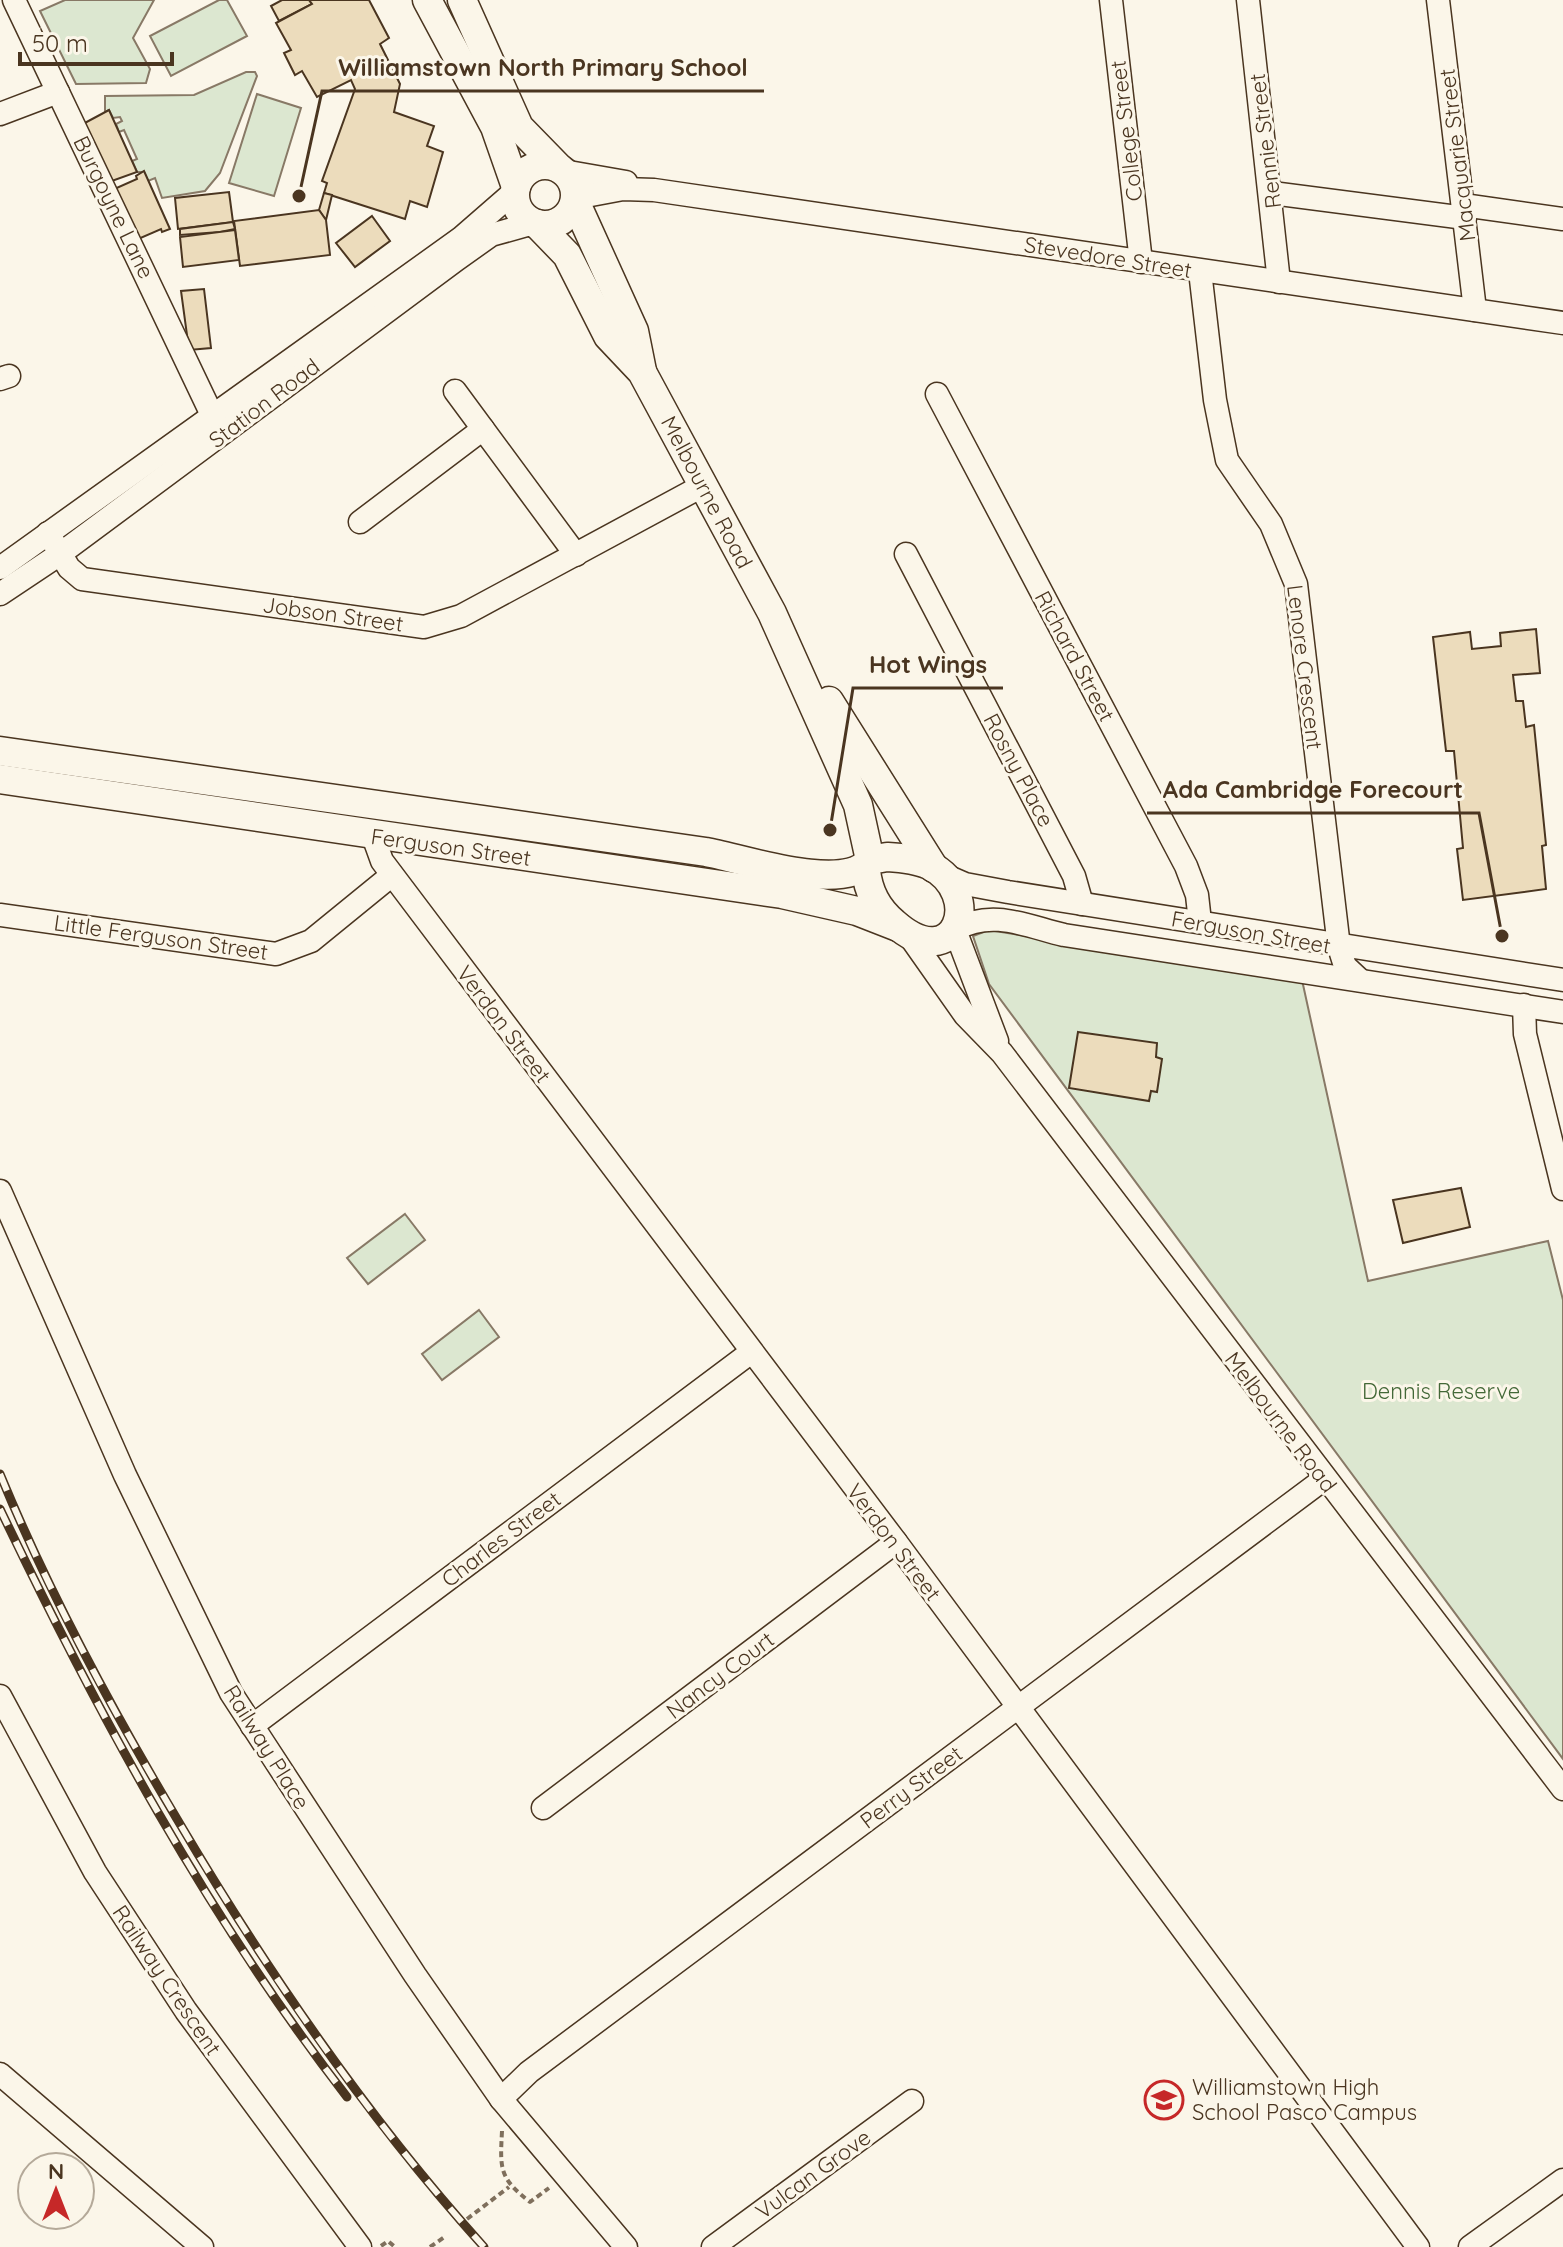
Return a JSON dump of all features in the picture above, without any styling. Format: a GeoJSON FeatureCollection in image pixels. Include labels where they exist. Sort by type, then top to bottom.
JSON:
{"type":"FeatureCollection","features":[{"type":"Feature","properties":{"kind":"main road"},"geometry":{"type":"LineString","coordinates":[[427,0],[495,127],[520,213],[535,224],[559,222],[567,215],[575,199],[572,183],[519,127],[462,0]]}},
{"type":"Feature","properties":{"kind":"main road"},"geometry":{"type":"LineString","coordinates":[[515,189],[522,175],[533,167],[546,165],[561,170]]}},
{"type":"Feature","properties":{"kind":"main road","name":"Melbourne Road"},"geometry":{"type":"LineString","coordinates":[[575,199],[634,331],[642,372]]}},
{"type":"Feature","properties":{"kind":"main road","name":"Melbourne Road"},"geometry":{"type":"LineString","coordinates":[[535,224],[567,255],[608,336],[642,372],[772,613],[858,805],[869,862]]}},
{"type":"Feature","properties":{"kind":"main road","name":"Melbourne Road"},"geometry":{"type":"LineString","coordinates":[[772,613],[937,870]]}},
{"type":"Feature","properties":{"kind":"main road","name":"Ferguson Street"},"geometry":{"type":"LineString","coordinates":[[0,751],[706,852],[818,875],[848,873],[869,862]]}},
{"type":"Feature","properties":{"kind":"main road","name":"Ferguson Street"},"geometry":{"type":"LineString","coordinates":[[0,779],[782,894],[857,911],[903,930]]}},
{"type":"Feature","properties":{"kind":"main road"},"geometry":{"type":"LineString","coordinates":[[373,836],[378,804]]}},
{"type":"Feature","properties":{"kind":"main road"},"geometry":{"type":"LineString","coordinates":[[904,859],[937,870],[958,898],[956,929],[945,940],[936,942],[903,930],[879,909],[871,894],[866,877],[869,862],[904,859]]}},
{"type":"Feature","properties":{"kind":"street","name":"Burgoyne Lane"},"geometry":{"type":"LineString","coordinates":[[14,0],[219,423]]}},
{"type":"Feature","properties":{"kind":"street","name":"College Street"},"geometry":{"type":"LineString","coordinates":[[1111,0],[1141,262]]}},
{"type":"Feature","properties":{"kind":"street","name":"Rennie Street"},"geometry":{"type":"LineString","coordinates":[[1248,0],[1272,193],[1279,282]]}},
{"type":"Feature","properties":{"kind":"street","name":"Macquarie Street"},"geometry":{"type":"LineString","coordinates":[[1438,0],[1475,310]]}},
{"type":"Feature","properties":{"kind":"street"},"geometry":{"type":"LineString","coordinates":[[0,114],[58,92]]}},
{"type":"Feature","properties":{"kind":"street","name":"Stevedore Street"},"geometry":{"type":"LineString","coordinates":[[561,170],[624,181],[654,190]]}},
{"type":"Feature","properties":{"kind":"street","name":"Station Road"},"geometry":{"type":"LineString","coordinates":[[0,594],[60,554],[219,423],[461,238],[515,189]]}},
{"type":"Feature","properties":{"kind":"street","name":"Stevedore Street"},"geometry":{"type":"LineString","coordinates":[[575,199],[623,189],[654,190],[1563,323]]}},
{"type":"Feature","properties":{"kind":"street"},"geometry":{"type":"LineString","coordinates":[[1272,193],[1563,219]]}},
{"type":"Feature","properties":{"kind":"street","name":"Station Road"},"geometry":{"type":"LineString","coordinates":[[0,568],[48,533],[219,423],[491,235],[535,224]]}},
{"type":"Feature","properties":{"kind":"street","name":"Lenore Crescent"},"geometry":{"type":"LineString","coordinates":[[1200,271],[1215,400],[1227,460],[1271,524],[1296,584],[1339,947],[1348,970],[1360,980]]}},
{"type":"Feature","properties":{"kind":"street"},"geometry":{"type":"LineString","coordinates":[[455,391],[576,555]]}},
{"type":"Feature","properties":{"kind":"street","name":"Richard Street"},"geometry":{"type":"LineString","coordinates":[[937,394],[1186,866],[1197,895],[1200,922]]}},
{"type":"Feature","properties":{"kind":"street"},"geometry":{"type":"LineString","coordinates":[[360,522],[483,429]]}},
{"type":"Feature","properties":{"kind":"street","name":"Jobson Street"},"geometry":{"type":"LineString","coordinates":[[48,533],[73,573],[91,581],[424,627],[461,616],[704,485]]}},
{"type":"Feature","properties":{"kind":"street","name":"Rosny Place"},"geometry":{"type":"LineString","coordinates":[[906,554],[1074,876],[1082,904]]}},
{"type":"Feature","properties":{"kind":"street","name":"Verdon Street"},"geometry":{"type":"LineString","coordinates":[[373,836],[376,851],[392,875],[750,1353],[896,1542],[1418,2247]]}},
{"type":"Feature","properties":{"kind":"street","name":"Ferguson Street"},"geometry":{"type":"LineString","coordinates":[[937,870],[978,887],[1339,947],[1563,980]]}},
{"type":"Feature","properties":{"kind":"street","name":"Little Ferguson Street"},"geometry":{"type":"LineString","coordinates":[[0,915],[276,954],[311,941],[392,875]]}},
{"type":"Feature","properties":{"kind":"street","name":"Ferguson Street"},"geometry":{"type":"LineString","coordinates":[[956,929],[968,922],[999,918],[1064,935],[1563,1012]]}},
{"type":"Feature","properties":{"kind":"street","name":"Melbourne Road"},"geometry":{"type":"LineString","coordinates":[[956,929],[976,992],[1002,1053]]}},
{"type":"Feature","properties":{"kind":"street","name":"Melbourne Road"},"geometry":{"type":"LineString","coordinates":[[903,930],[974,1026],[1002,1053],[1563,1789]]}},
{"type":"Feature","properties":{"kind":"street"},"geometry":{"type":"LineString","coordinates":[[1524,1005],[1525,1034],[1563,1189]]}},
{"type":"Feature","properties":{"kind":"street","name":"Railway Place"},"geometry":{"type":"LineString","coordinates":[[0,1191],[125,1475],[202,1636],[252,1726],[501,2099],[626,2247]]}},
{"type":"Feature","properties":{"kind":"street","name":"Charles Street"},"geometry":{"type":"LineString","coordinates":[[252,1726],[750,1353]]}},
{"type":"Feature","properties":{"kind":"street","name":"Perry Street"},"geometry":{"type":"LineString","coordinates":[[501,2099],[529,2072],[1324,1479]]}},
{"type":"Feature","properties":{"kind":"street","name":"Nancy Court"},"geometry":{"type":"LineString","coordinates":[[543,1808],[896,1542]]}},
{"type":"Feature","properties":{"kind":"street","name":"Railway Crescent"},"geometry":{"type":"LineString","coordinates":[[0,1696],[103,1884],[244,2093],[360,2247]]}},
{"type":"Feature","properties":{"kind":"street"},"geometry":{"type":"LineString","coordinates":[[0,2074],[202,2247]]}},
{"type":"Feature","properties":{"kind":"street","name":"Vulcan Grove"},"geometry":{"type":"LineString","coordinates":[[713,2247],[912,2101]]}},
{"type":"Feature","properties":{"kind":"street"},"geometry":{"type":"LineString","coordinates":[[1470,2247],[1563,2180]]}},
{"type":"Feature","properties":{"kind":"path"},"geometry":{"type":"LineString","coordinates":[[501,2099],[500,2167],[510,2186],[530,2202],[564,2177]]}},
{"type":"Feature","properties":{"kind":"path"},"geometry":{"type":"LineString","coordinates":[[467,2219],[510,2186]]}},
{"type":"Feature","properties":{"kind":"path"},"geometry":{"type":"LineString","coordinates":[[430,2247],[446,2236]]}},
{"type":"Feature","properties":{"kind":"path"},"geometry":{"type":"LineString","coordinates":[[381,2247],[388,2241],[395,2247]]}},
{"type":"Feature","properties":{"kind":"green space"},"geometry":{"type":"Polygon","coordinates":[[[65,0],[154,0],[133,38],[150,69],[146,83],[76,84],[40,11],[65,0]]]}},
{"type":"Feature","properties":{"kind":"green space"},"geometry":{"type":"Polygon","coordinates":[[[219,0],[227,0],[247,36],[171,76],[150,36],[219,0]]]}},
{"type":"Feature","properties":{"kind":"green space"},"geometry":{"type":"Polygon","coordinates":[[[246,72],[255,72],[257,76],[220,173],[205,191],[162,198],[155,178],[148,181],[144,172],[137,172],[132,161],[137,159],[124,130],[119,132],[116,124],[122,121],[120,117],[113,118],[109,110],[105,112],[105,96],[194,95],[246,72]]]}},
{"type":"Feature","properties":{"kind":"green space"},"geometry":{"type":"Polygon","coordinates":[[[257,94],[301,108],[274,196],[229,183],[257,94]]]}},
{"type":"Feature","properties":{"kind":"green space","name":"Dennis Reserve"},"geometry":{"type":"Polygon","coordinates":[[[989,930],[1302,980],[1368,1281],[1548,1241],[1563,1300],[1563,1759],[989,984],[973,936],[989,930]]]}},
{"type":"Feature","properties":{"kind":"green space"},"geometry":{"type":"Polygon","coordinates":[[[405,1214],[425,1240],[368,1284],[347,1258],[405,1214]]]}},
{"type":"Feature","properties":{"kind":"green space"},"geometry":{"type":"Polygon","coordinates":[[[479,1310],[499,1337],[442,1380],[422,1354],[479,1310]]]}},
{"type":"Feature","properties":{"kind":"building"},"geometry":{"type":"Polygon","coordinates":[[[282,0],[309,0],[312,4],[279,21],[271,6],[282,0]]]}},
{"type":"Feature","properties":{"kind":"building"},"geometry":{"type":"Polygon","coordinates":[[[309,0],[369,0],[389,38],[380,44],[400,84],[394,112],[434,126],[427,146],[443,152],[427,207],[410,201],[405,219],[324,193],[327,183],[322,181],[355,89],[351,80],[317,97],[302,71],[295,75],[284,53],[291,50],[276,23],[312,4],[309,0]]]}},
{"type":"Feature","properties":{"kind":"building"},"geometry":{"type":"Polygon","coordinates":[[[109,110],[137,172],[109,182],[81,125],[109,110]]]}},
{"type":"Feature","properties":{"kind":"building"},"geometry":{"type":"Polygon","coordinates":[[[144,171],[170,229],[162,232],[161,229],[136,240],[112,190],[137,179],[136,176],[144,171]]]}},
{"type":"Feature","properties":{"kind":"building"},"geometry":{"type":"Polygon","coordinates":[[[229,192],[233,222],[178,229],[175,198],[229,192]]]}},
{"type":"Feature","properties":{"kind":"building"},"geometry":{"type":"Polygon","coordinates":[[[324,193],[332,195],[326,220],[319,210],[324,193]]]}},
{"type":"Feature","properties":{"kind":"building"},"geometry":{"type":"Polygon","coordinates":[[[319,210],[326,220],[330,255],[240,266],[234,221],[319,210]]]}},
{"type":"Feature","properties":{"kind":"building"},"geometry":{"type":"Polygon","coordinates":[[[372,216],[390,241],[355,267],[336,243],[372,216]]]}},
{"type":"Feature","properties":{"kind":"building"},"geometry":{"type":"Polygon","coordinates":[[[233,222],[235,229],[180,235],[180,229],[233,222]]]}},
{"type":"Feature","properties":{"kind":"building"},"geometry":{"type":"Polygon","coordinates":[[[235,230],[239,260],[183,267],[180,237],[235,230]]]}},
{"type":"Feature","properties":{"kind":"building"},"geometry":{"type":"Polygon","coordinates":[[[204,289],[211,348],[189,350],[181,291],[204,289]]]}},
{"type":"Feature","properties":{"kind":"building"},"geometry":{"type":"Polygon","coordinates":[[[1536,629],[1540,673],[1513,675],[1516,701],[1523,701],[1526,727],[1534,725],[1546,845],[1542,846],[1546,889],[1463,900],[1457,849],[1463,848],[1454,751],[1446,751],[1433,637],[1470,632],[1472,649],[1501,646],[1500,633],[1536,629]]]}},
{"type":"Feature","properties":{"kind":"building"},"geometry":{"type":"Polygon","coordinates":[[[1078,1032],[1157,1043],[1156,1057],[1162,1059],[1157,1092],[1151,1091],[1149,1101],[1069,1088],[1078,1032]]]}},
{"type":"Feature","properties":{"kind":"building"},"geometry":{"type":"Polygon","coordinates":[[[1461,1188],[1470,1227],[1403,1243],[1393,1200],[1461,1188]]]}},
{"type":"Feature","properties":{"kind":"railway"},"geometry":{"type":"LineString","coordinates":[[0,1474],[82,1650],[177,1819],[246,1931],[358,2094],[484,2247]]}},
{"type":"Feature","properties":{"kind":"railway"},"geometry":{"type":"LineString","coordinates":[[0,1509],[76,1662],[158,1812],[248,1958],[347,2097]]}},
{"type":"Feature","properties":{"kind":"place","name":"Williamstown North Primary School"},"geometry":{"type":"Point","coordinates":[299,196]}},
{"type":"Feature","properties":{"kind":"place","name":"Hot Wings"},"geometry":{"type":"Point","coordinates":[830,830]}},
{"type":"Feature","properties":{"kind":"place","name":"Ada Cambridge Forecourt"},"geometry":{"type":"Point","coordinates":[1502,936]}},
{"type":"Feature","properties":{"kind":"place","name":"Williamstown High School Pasco Campus"},"geometry":{"type":"Point","coordinates":[1164,2100]}}]}
